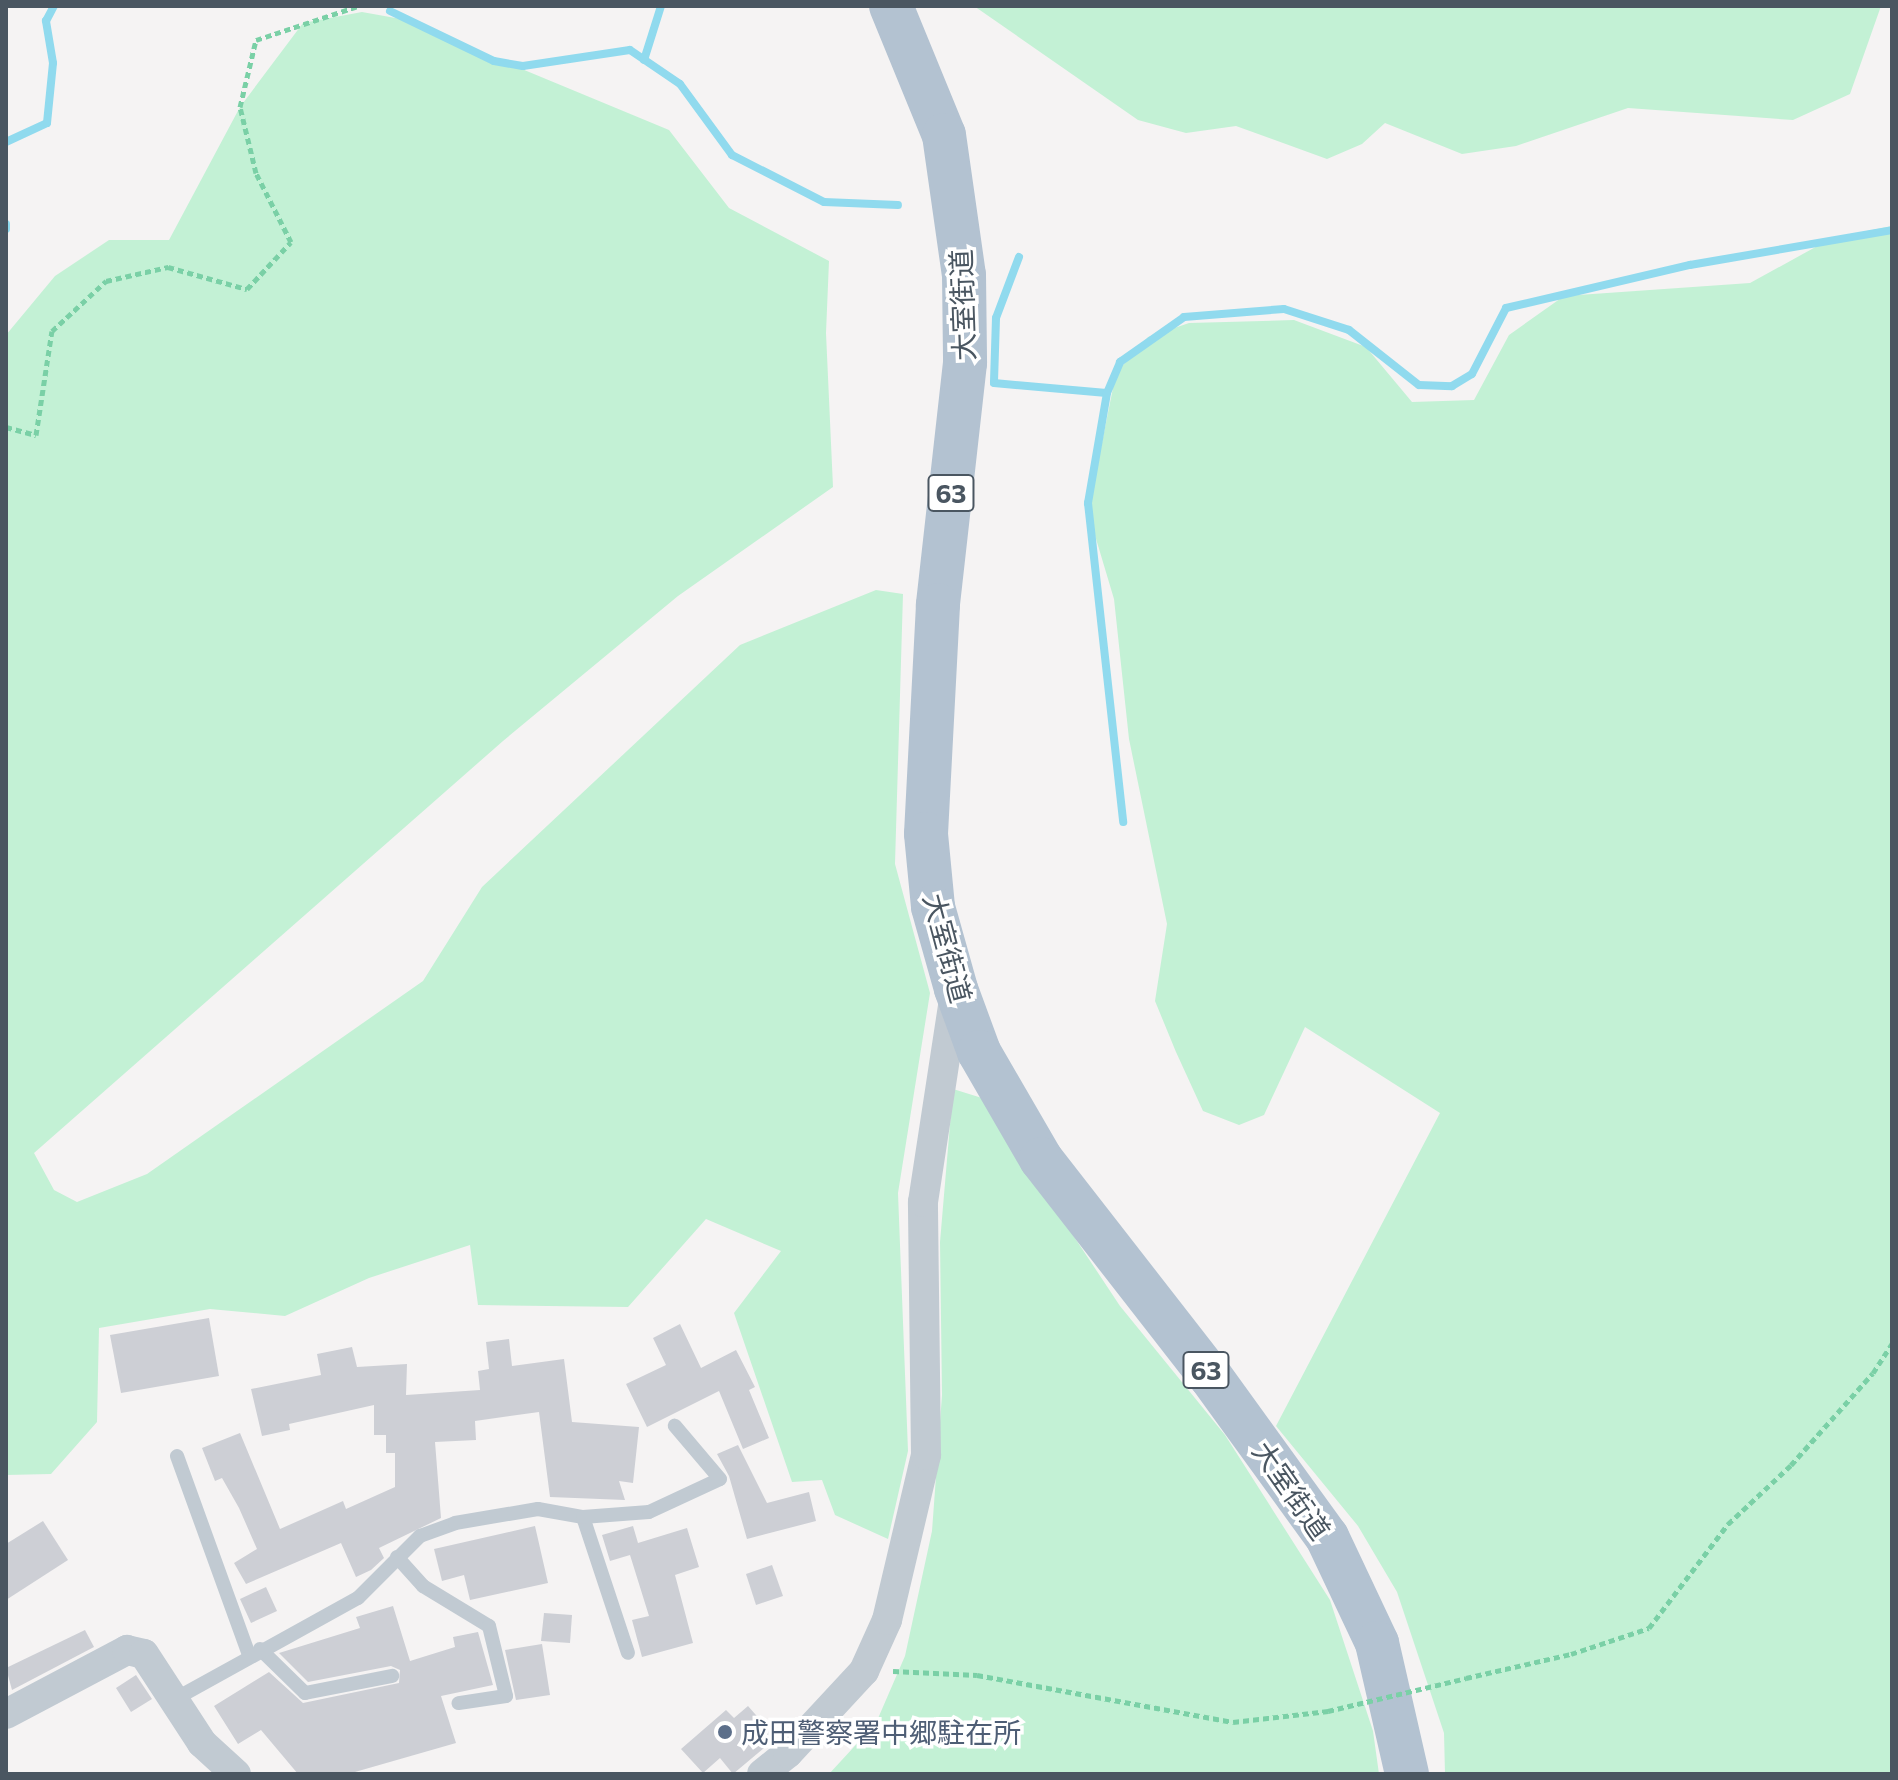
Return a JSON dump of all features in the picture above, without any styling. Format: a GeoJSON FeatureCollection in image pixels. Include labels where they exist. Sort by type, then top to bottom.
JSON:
{"type":"FeatureCollection","features":[{"type":"Feature","properties":{"kind":"main road","name":"大室街道"},"geometry":{"type":"LineString","coordinates":[[891,6],[944,135],[964,275],[965,363],[938,605],[926,790],[933,907],[956,989],[979,1052],[1041,1159],[1221,1389],[1327,1537],[1377,1643],[1407,1774]]}},
{"type":"Feature","properties":{"kind":"street"},"geometry":{"type":"LineString","coordinates":[[762,1774],[788,1753],[864,1671],[887,1620],[926,1455],[923,1202],[956,989]]}},
{"type":"Feature","properties":{"kind":"street"},"geometry":{"type":"LineString","coordinates":[[6,1714],[127,1650],[144,1654],[202,1743],[236,1774]]}},
{"type":"Feature","properties":{"kind":"lane"},"geometry":{"type":"LineString","coordinates":[[175,1699],[255,1652],[358,1598],[420,1536],[455,1523],[538,1509],[583,1517],[649,1512],[720,1479],[675,1426]]}},
{"type":"Feature","properties":{"kind":"lane"},"geometry":{"type":"LineString","coordinates":[[177,1456],[255,1652],[305,1693],[392,1676]]}},
{"type":"Feature","properties":{"kind":"lane"},"geometry":{"type":"LineString","coordinates":[[583,1517],[628,1653]]}},
{"type":"Feature","properties":{"kind":"lane"},"geometry":{"type":"LineString","coordinates":[[397,1557],[423,1586],[489,1626],[497,1644],[506,1696],[459,1703]]}},
{"type":"Feature","properties":{"kind":"path"},"geometry":{"type":"LineString","coordinates":[[6,427],[36,435],[52,331],[106,281],[168,267],[247,289],[291,242],[256,173],[240,107],[256,40],[358,6]]}},
{"type":"Feature","properties":{"kind":"path"},"geometry":{"type":"LineString","coordinates":[[864,1671],[977,1675],[1233,1722],[1328,1711],[1571,1654],[1649,1628],[1728,1524],[1791,1465],[1873,1373],[1892,1344]]}},
{"type":"Feature","properties":{"kind":"green space"},"geometry":{"type":"Polygon","coordinates":[[[974,6],[1881,6],[1850,94],[1793,120],[1628,108],[1516,146],[1462,154],[1385,123],[1362,144],[1327,159],[1236,126],[1186,133],[1138,120],[974,6]]]}},
{"type":"Feature","properties":{"kind":"green space"},"geometry":{"type":"Polygon","coordinates":[[[362,12],[401,19],[669,130],[729,208],[829,261],[826,333],[833,487],[678,596],[503,741],[34,1153],[54,1190],[77,1202],[147,1174],[423,981],[482,887],[740,645],[876,590],[903,594],[895,864],[930,993],[898,1193],[908,1451],[888,1539],[835,1515],[822,1480],[792,1482],[734,1313],[781,1251],[706,1219],[628,1307],[478,1305],[470,1245],[369,1278],[285,1316],[210,1309],[99,1328],[97,1422],[51,1474],[6,1475],[6,335],[55,276],[109,240],[169,240],[240,107],[303,23],[362,12]]]}},
{"type":"Feature","properties":{"kind":"green space"},"geometry":{"type":"Polygon","coordinates":[[[1892,226],[1892,1774],[1445,1774],[1444,1733],[1397,1592],[1358,1526],[1276,1426],[1440,1113],[1305,1027],[1264,1115],[1239,1125],[1203,1111],[1176,1052],[1155,1001],[1167,924],[1129,739],[1114,599],[1088,512],[1116,373],[1148,337],[1189,323],[1294,320],[1366,347],[1412,402],[1474,400],[1509,335],[1564,296],[1750,283],[1832,238],[1892,226]]]}},
{"type":"Feature","properties":{"kind":"green space"},"geometry":{"type":"Polygon","coordinates":[[[953,1089],[982,1098],[1120,1306],[1225,1435],[1330,1600],[1373,1731],[1379,1774],[829,1774],[876,1723],[905,1656],[932,1531],[942,1395],[940,1242],[953,1089]]]}},
{"type":"Feature","properties":{"kind":"building"},"geometry":{"type":"Polygon","coordinates":[[[209,1318],[219,1376],[121,1393],[110,1335],[209,1318]]]}},
{"type":"Feature","properties":{"kind":"building"},"geometry":{"type":"Polygon","coordinates":[[[680,1324],[701,1368],[736,1350],[755,1387],[749,1390],[769,1438],[743,1449],[719,1391],[647,1427],[626,1384],[666,1365],[653,1338],[680,1324]]]}},
{"type":"Feature","properties":{"kind":"building"},"geometry":{"type":"Polygon","coordinates":[[[509,1339],[512,1366],[564,1359],[572,1422],[639,1427],[633,1483],[619,1481],[625,1500],[550,1497],[539,1412],[475,1421],[476,1440],[435,1442],[441,1518],[379,1548],[384,1558],[371,1570],[356,1577],[341,1543],[246,1584],[234,1563],[257,1549],[222,1478],[215,1481],[202,1448],[240,1433],[280,1529],[343,1501],[346,1509],[395,1487],[395,1453],[386,1453],[386,1435],[374,1435],[374,1405],[289,1424],[290,1430],[262,1436],[251,1389],[321,1375],[317,1354],[352,1347],[357,1367],[407,1364],[406,1395],[480,1390],[478,1371],[489,1369],[486,1342],[509,1339]]]}},
{"type":"Feature","properties":{"kind":"building"},"geometry":{"type":"Polygon","coordinates":[[[738,1445],[767,1503],[809,1492],[816,1521],[747,1539],[729,1476],[717,1454],[738,1445]]]}},
{"type":"Feature","properties":{"kind":"building"},"geometry":{"type":"Polygon","coordinates":[[[43,1521],[68,1560],[6,1600],[6,1544],[43,1521]]]}},
{"type":"Feature","properties":{"kind":"building"},"geometry":{"type":"Polygon","coordinates":[[[535,1526],[548,1583],[470,1600],[464,1575],[442,1581],[434,1549],[535,1526]]]}},
{"type":"Feature","properties":{"kind":"building"},"geometry":{"type":"Polygon","coordinates":[[[633,1526],[638,1543],[687,1528],[699,1567],[675,1575],[693,1643],[642,1657],[632,1620],[649,1616],[630,1555],[610,1561],[602,1535],[633,1526]]]}},
{"type":"Feature","properties":{"kind":"building"},"geometry":{"type":"Polygon","coordinates":[[[772,1565],[783,1596],[756,1605],[746,1574],[772,1565]]]}},
{"type":"Feature","properties":{"kind":"building"},"geometry":{"type":"Polygon","coordinates":[[[266,1587],[277,1611],[251,1623],[240,1599],[266,1587]]]}},
{"type":"Feature","properties":{"kind":"building"},"geometry":{"type":"Polygon","coordinates":[[[393,1606],[410,1661],[455,1647],[453,1637],[478,1632],[493,1685],[441,1696],[456,1743],[348,1774],[298,1774],[261,1730],[238,1744],[214,1706],[269,1672],[303,1703],[399,1683],[400,1670],[391,1666],[308,1682],[279,1653],[360,1628],[356,1617],[393,1606]]]}},
{"type":"Feature","properties":{"kind":"building"},"geometry":{"type":"Polygon","coordinates":[[[544,1613],[572,1615],[570,1643],[541,1641],[544,1613]]]}},
{"type":"Feature","properties":{"kind":"building"},"geometry":{"type":"Polygon","coordinates":[[[85,1630],[94,1647],[12,1690],[6,1668],[85,1630]]]}},
{"type":"Feature","properties":{"kind":"building"},"geometry":{"type":"Polygon","coordinates":[[[542,1644],[550,1695],[516,1700],[505,1650],[542,1644]]]}},
{"type":"Feature","properties":{"kind":"building"},"geometry":{"type":"Polygon","coordinates":[[[136,1675],[152,1699],[131,1712],[116,1688],[136,1675]]]}},
{"type":"Feature","properties":{"kind":"building"},"geometry":{"type":"Polygon","coordinates":[[[748,1706],[776,1738],[733,1774],[720,1758],[703,1773],[681,1749],[726,1710],[734,1718],[748,1706]]]}},
{"type":"Feature","properties":{"kind":"waterway"},"geometry":{"type":"LineString","coordinates":[[6,142],[47,123],[53,63],[46,21],[54,6]]}},
{"type":"Feature","properties":{"kind":"waterway"},"geometry":{"type":"LineString","coordinates":[[644,60],[661,6]]}},
{"type":"Feature","properties":{"kind":"waterway"},"geometry":{"type":"LineString","coordinates":[[390,11],[494,61],[523,66],[630,50],[680,84],[732,155],[824,202],[898,205]]}},
{"type":"Feature","properties":{"kind":"waterway"},"geometry":{"type":"LineString","coordinates":[[6,224],[6,229]]}},
{"type":"Feature","properties":{"kind":"waterway"},"geometry":{"type":"LineString","coordinates":[[1019,257],[996,318],[994,383],[1107,393],[1120,362],[1184,317],[1284,309],[1349,330],[1419,385],[1452,386],[1472,374],[1506,308],[1690,265],[1892,230]]}},
{"type":"Feature","properties":{"kind":"waterway"},"geometry":{"type":"LineString","coordinates":[[1107,393],[1088,503],[1123,822]]}},
{"type":"Feature","properties":{"kind":"place","name":"成田警察署中郷駐在所"},"geometry":{"type":"Point","coordinates":[725,1732]}}]}
